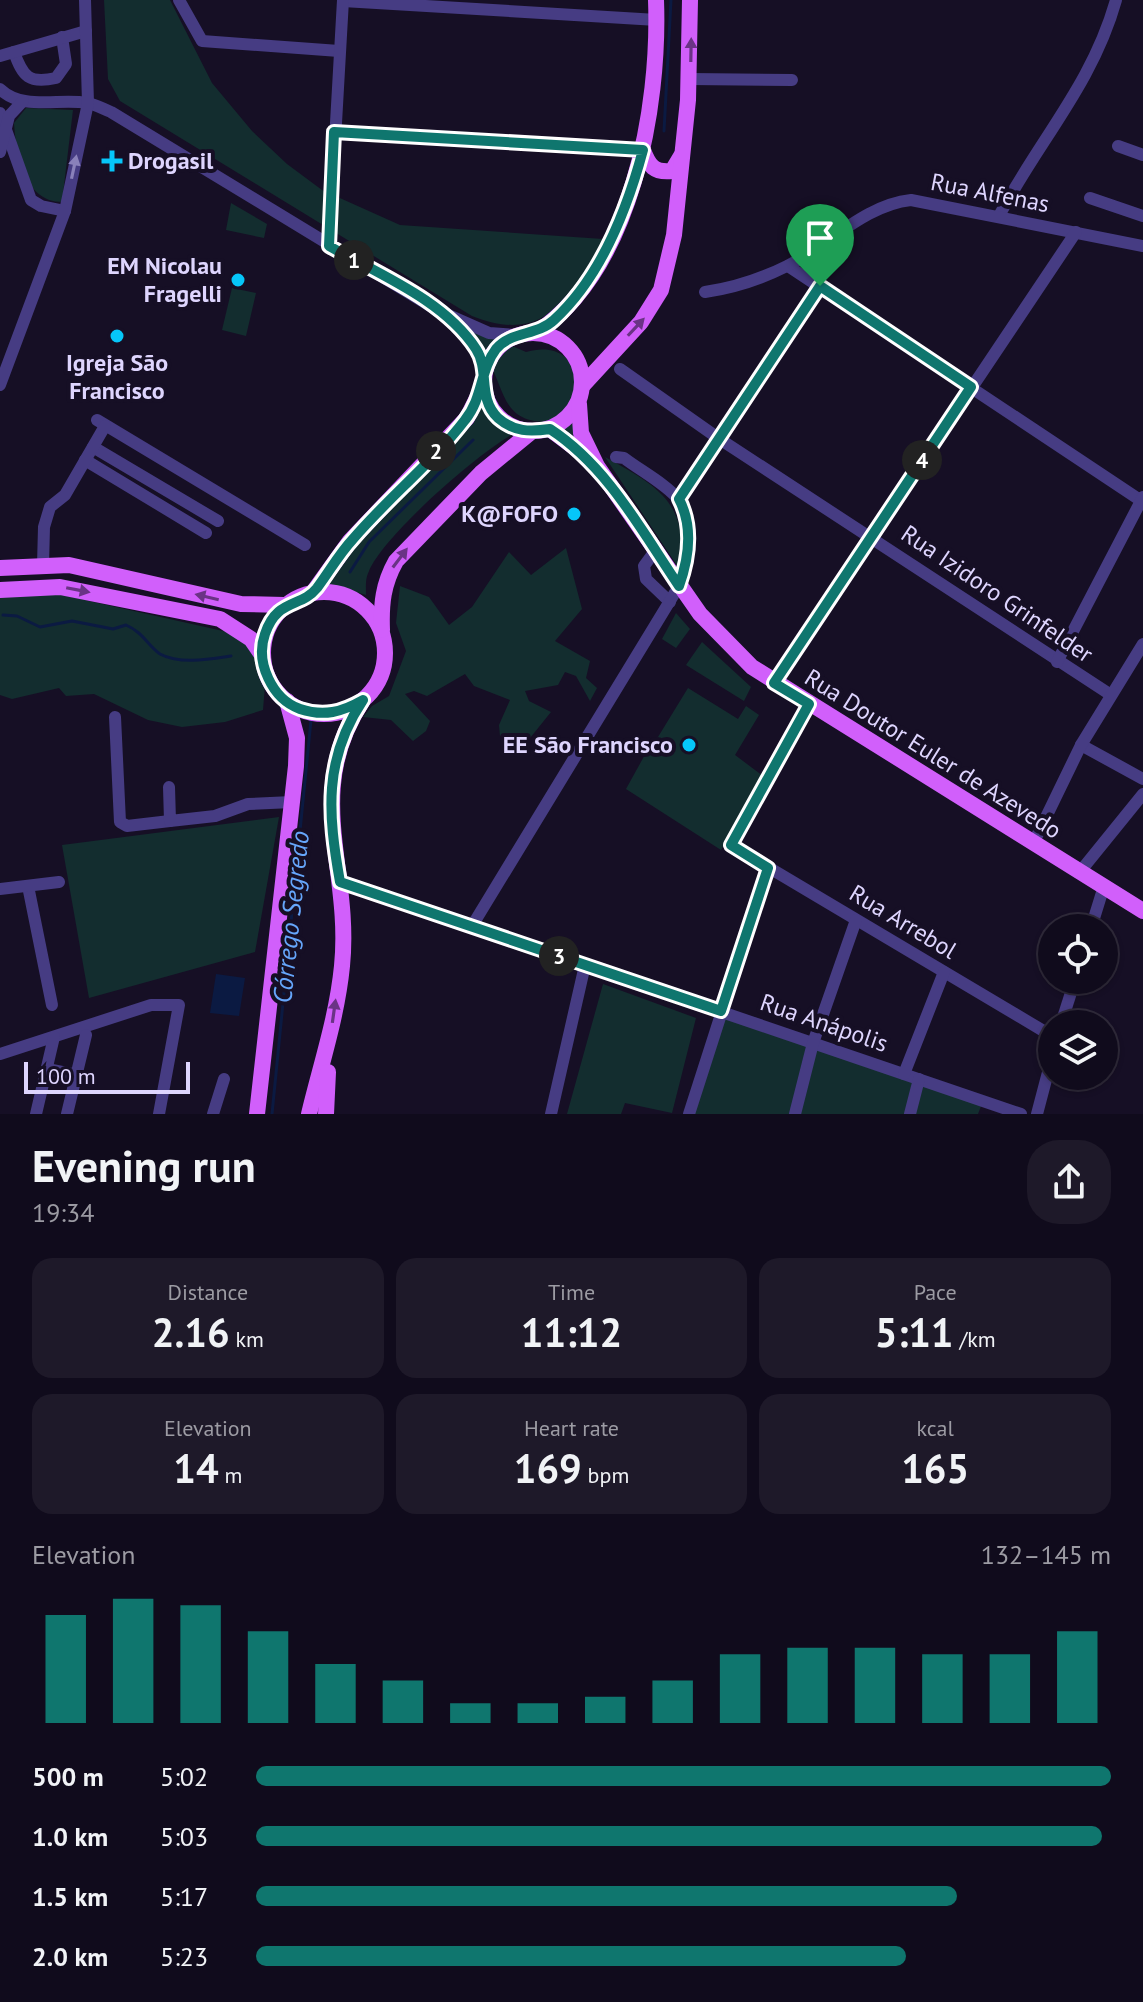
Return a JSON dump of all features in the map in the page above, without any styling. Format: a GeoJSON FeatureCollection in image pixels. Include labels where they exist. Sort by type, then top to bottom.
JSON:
{"type":"FeatureCollection","features":[{"type":"Feature","properties":{"kind":"main road"},"geometry":{"type":"LineString","coordinates":[[536,333],[553,321],[579,293],[632,192],[643,150],[653,86],[656,0]]}},
{"type":"Feature","properties":{"kind":"main road"},"geometry":{"type":"LineString","coordinates":[[583,385],[641,322],[661,290],[674,235],[689,79],[690,0]]}},
{"type":"Feature","properties":{"kind":"main road"},"geometry":{"type":"LineString","coordinates":[[643,150],[649,165],[663,172],[675,168],[682,153]]}},
{"type":"Feature","properties":{"kind":"main road"},"geometry":{"type":"LineString","coordinates":[[314,591],[350,541],[467,418],[499,345],[516,335],[536,333],[554,337],[570,349],[580,365],[583,385],[579,404],[581,433],[597,466]]}},
{"type":"Feature","properties":{"kind":"main road"},"geometry":{"type":"LineString","coordinates":[[484,378],[486,399],[496,416],[511,428],[531,432],[550,429],[567,419],[579,404]]}},
{"type":"Feature","properties":{"kind":"main road"},"geometry":{"type":"LineString","coordinates":[[550,429],[597,466]]}},
{"type":"Feature","properties":{"kind":"main road"},"geometry":{"type":"LineString","coordinates":[[326,1114],[330,1041],[342,966],[340,882],[331,796],[344,728],[374,689],[385,662],[381,603],[386,579],[396,561],[481,473],[531,432]]}},
{"type":"Feature","properties":{"kind":"main road","name":"Rua Doutor Euler de Azevedo"},"geometry":{"type":"LineString","coordinates":[[597,466],[679,586],[724,641],[774,683],[1143,911]]}},
{"type":"Feature","properties":{"kind":"main road"},"geometry":{"type":"LineString","coordinates":[[0,568],[69,565],[241,604],[284,605],[314,591],[343,593],[367,608],[383,632]]}},
{"type":"Feature","properties":{"kind":"main road"},"geometry":{"type":"LineString","coordinates":[[0,590],[60,587],[220,619],[251,639],[262,655]]}},
{"type":"Feature","properties":{"kind":"main road"},"geometry":{"type":"LineString","coordinates":[[284,605],[264,636],[262,655],[266,675],[287,701],[297,708],[319,714],[343,711],[363,700]]}},
{"type":"Feature","properties":{"kind":"main road"},"geometry":{"type":"LineString","coordinates":[[257,1114],[297,738],[287,701]]}},
{"type":"Feature","properties":{"kind":"main road"},"geometry":{"type":"LineString","coordinates":[[309,1114],[330,1041]]}},
{"type":"Feature","properties":{"kind":"main road"},"geometry":{"type":"LineString","coordinates":[[247,1114],[264,1052]]}},
{"type":"Feature","properties":{"kind":"street"},"geometry":{"type":"LineString","coordinates":[[0,385],[65,211],[88,103],[85,0]]}},
{"type":"Feature","properties":{"kind":"street"},"geometry":{"type":"LineString","coordinates":[[179,0],[202,41],[339,51]]}},
{"type":"Feature","properties":{"kind":"street"},"geometry":{"type":"LineString","coordinates":[[329,246],[343,0],[657,20]]}},
{"type":"Feature","properties":{"kind":"street"},"geometry":{"type":"LineString","coordinates":[[999,216],[1093,66],[1116,0]]}},
{"type":"Feature","properties":{"kind":"street"},"geometry":{"type":"LineString","coordinates":[[0,56],[86,31]]}},
{"type":"Feature","properties":{"kind":"street"},"geometry":{"type":"LineString","coordinates":[[14,52],[26,78],[32,82],[56,78],[66,64],[62,37]]}},
{"type":"Feature","properties":{"kind":"street"},"geometry":{"type":"LineString","coordinates":[[689,79],[792,80]]}},
{"type":"Feature","properties":{"kind":"street"},"geometry":{"type":"LineString","coordinates":[[0,89],[7,96],[23,101],[88,103],[111,112],[437,310],[489,333],[516,335]]}},
{"type":"Feature","properties":{"kind":"street"},"geometry":{"type":"LineString","coordinates":[[0,152],[9,116],[23,101]]}},
{"type":"Feature","properties":{"kind":"street"},"geometry":{"type":"LineString","coordinates":[[0,113],[24,189],[41,206],[65,211]]}},
{"type":"Feature","properties":{"kind":"street"},"geometry":{"type":"LineString","coordinates":[[334,132],[643,150]]}},
{"type":"Feature","properties":{"kind":"street"},"geometry":{"type":"LineString","coordinates":[[1118,146],[1143,155]]}},
{"type":"Feature","properties":{"kind":"street"},"geometry":{"type":"LineString","coordinates":[[0,161],[18,168]]}},
{"type":"Feature","properties":{"kind":"street"},"geometry":{"type":"LineString","coordinates":[[1090,198],[1143,216]]}},
{"type":"Feature","properties":{"kind":"street","name":"Rua Alfenas"},"geometry":{"type":"LineString","coordinates":[[705,292],[746,284],[788,266],[896,202],[911,200],[1143,246]]}},
{"type":"Feature","properties":{"kind":"street"},"geometry":{"type":"LineString","coordinates":[[774,683],[1076,232]]}},
{"type":"Feature","properties":{"kind":"street"},"geometry":{"type":"LineString","coordinates":[[788,266],[1142,500],[1057,662]]}},
{"type":"Feature","properties":{"kind":"street"},"geometry":{"type":"LineString","coordinates":[[679,499],[820,286]]}},
{"type":"Feature","properties":{"kind":"street"},"geometry":{"type":"LineString","coordinates":[[437,310],[472,343],[484,378]]}},
{"type":"Feature","properties":{"kind":"street","name":"Rua Izidoro Grinfelder"},"geometry":{"type":"LineString","coordinates":[[620,369],[718,438],[1111,695]]}},
{"type":"Feature","properties":{"kind":"street"},"geometry":{"type":"LineString","coordinates":[[43,565],[44,527],[50,507],[65,495],[93,447],[101,423],[305,545]]}},
{"type":"Feature","properties":{"kind":"street"},"geometry":{"type":"LineString","coordinates":[[93,447],[218,521]]}},
{"type":"Feature","properties":{"kind":"street"},"geometry":{"type":"LineString","coordinates":[[472,926],[670,602],[687,563],[687,528],[679,499],[624,458],[616,457]]}},
{"type":"Feature","properties":{"kind":"street"},"geometry":{"type":"LineString","coordinates":[[85,460],[206,533]]}},
{"type":"Feature","properties":{"kind":"street"},"geometry":{"type":"LineString","coordinates":[[655,551],[644,566],[646,579],[670,602]]}},
{"type":"Feature","properties":{"kind":"street"},"geometry":{"type":"LineString","coordinates":[[1033,844],[1081,745],[1143,644]]}},
{"type":"Feature","properties":{"kind":"street","name":"Rua Arrebol"},"geometry":{"type":"LineString","coordinates":[[809,704],[731,845],[1038,1028]]}},
{"type":"Feature","properties":{"kind":"street"},"geometry":{"type":"LineString","coordinates":[[115,717],[120,822],[127,826],[215,816],[248,804],[292,802]]}},
{"type":"Feature","properties":{"kind":"street"},"geometry":{"type":"LineString","coordinates":[[1081,745],[1143,779]]}},
{"type":"Feature","properties":{"kind":"street"},"geometry":{"type":"LineString","coordinates":[[169,787],[170,821]]}},
{"type":"Feature","properties":{"kind":"street"},"geometry":{"type":"LineString","coordinates":[[1079,873],[1143,794]]}},
{"type":"Feature","properties":{"kind":"street"},"geometry":{"type":"LineString","coordinates":[[689,1114],[768,868]]}},
{"type":"Feature","properties":{"kind":"street"},"geometry":{"type":"LineString","coordinates":[[0,889],[59,882]]}},
{"type":"Feature","properties":{"kind":"street","name":"Rua Anápolis"},"geometry":{"type":"LineString","coordinates":[[340,882],[1021,1114]]}},
{"type":"Feature","properties":{"kind":"street"},"geometry":{"type":"LineString","coordinates":[[28,886],[52,1005]]}},
{"type":"Feature","properties":{"kind":"street"},"geometry":{"type":"LineString","coordinates":[[1095,914],[1104,886]]}},
{"type":"Feature","properties":{"kind":"street"},"geometry":{"type":"LineString","coordinates":[[795,1114],[813,1043],[856,920]]}},
{"type":"Feature","properties":{"kind":"street"},"geometry":{"type":"LineString","coordinates":[[551,1114],[585,965]]}},
{"type":"Feature","properties":{"kind":"street"},"geometry":{"type":"LineString","coordinates":[[904,1074],[944,972]]}},
{"type":"Feature","properties":{"kind":"street"},"geometry":{"type":"LineString","coordinates":[[0,1054],[151,1005],[179,1005],[159,1114]]}},
{"type":"Feature","properties":{"kind":"street"},"geometry":{"type":"LineString","coordinates":[[67,1114],[86,1035]]}},
{"type":"Feature","properties":{"kind":"street"},"geometry":{"type":"LineString","coordinates":[[36,1114],[54,1037]]}},
{"type":"Feature","properties":{"kind":"street"},"geometry":{"type":"LineString","coordinates":[[47,1069],[77,1075]]}},
{"type":"Feature","properties":{"kind":"street"},"geometry":{"type":"LineString","coordinates":[[213,1114],[224,1079]]}},
{"type":"Feature","properties":{"kind":"street"},"geometry":{"type":"LineString","coordinates":[[910,1114],[919,1079]]}},
{"type":"Feature","properties":{"kind":"street"},"geometry":{"type":"LineString","coordinates":[[1037,1114],[1043,1090]]}},
{"type":"Feature","properties":{"kind":"green space"},"geometry":{"type":"Polygon","coordinates":[[[104,0],[170,0],[212,83],[252,131],[287,164],[322,190],[400,225],[603,239],[567,296],[554,310],[538,320],[519,325],[498,324],[472,316],[120,101],[108,79],[104,0]]]}},
{"type":"Feature","properties":{"kind":"green space"},"geometry":{"type":"Polygon","coordinates":[[[26,108],[73,110],[62,202],[39,194],[24,174],[14,123],[26,108]]]}},
{"type":"Feature","properties":{"kind":"green space"},"geometry":{"type":"Polygon","coordinates":[[[231,203],[267,224],[264,238],[226,230],[231,203]]]}},
{"type":"Feature","properties":{"kind":"green space"},"geometry":{"type":"Polygon","coordinates":[[[232,288],[256,293],[246,336],[222,330],[232,288]]]}},
{"type":"Feature","properties":{"kind":"green space"},"geometry":{"type":"Polygon","coordinates":[[[454,321],[526,352],[552,351],[565,357],[574,372],[573,419],[588,454],[552,422],[535,421],[513,411],[484,353],[454,321]]]}},
{"type":"Feature","properties":{"kind":"green space"},"geometry":{"type":"Polygon","coordinates":[[[483,398],[494,420],[517,432],[459,474],[394,536],[369,571],[366,595],[324,582],[483,398]]]}},
{"type":"Feature","properties":{"kind":"green space"},"geometry":{"type":"Polygon","coordinates":[[[605,457],[655,488],[675,513],[682,547],[680,570],[605,457]]]}},
{"type":"Feature","properties":{"kind":"green space"},"geometry":{"type":"Polygon","coordinates":[[[566,548],[582,609],[555,641],[590,661],[586,678],[597,688],[590,701],[576,676],[565,672],[558,685],[525,691],[529,701],[551,712],[526,743],[500,736],[499,725],[510,700],[474,686],[465,674],[427,696],[414,691],[405,694],[430,721],[426,731],[413,741],[391,720],[363,717],[372,706],[389,696],[406,651],[396,623],[400,586],[429,597],[449,625],[472,607],[509,552],[531,575],[566,548]]]}},
{"type":"Feature","properties":{"kind":"green space"},"geometry":{"type":"Polygon","coordinates":[[[49,592],[232,633],[253,647],[265,685],[263,710],[225,722],[182,727],[148,720],[94,694],[66,696],[59,688],[12,699],[0,695],[0,596],[49,592]]]}},
{"type":"Feature","properties":{"kind":"green space"},"geometry":{"type":"Polygon","coordinates":[[[676,613],[690,629],[676,648],[662,639],[676,613]]]}},
{"type":"Feature","properties":{"kind":"green space"},"geometry":{"type":"Polygon","coordinates":[[[702,642],[751,687],[744,701],[686,665],[702,642]]]}},
{"type":"Feature","properties":{"kind":"green space","name":"EE São Francisco"},"geometry":{"type":"Polygon","coordinates":[[[688,688],[738,719],[746,706],[759,715],[735,755],[763,776],[721,850],[626,789],[647,751],[652,753],[658,744],[652,739],[658,737],[688,688]]]}},
{"type":"Feature","properties":{"kind":"green space"},"geometry":{"type":"Polygon","coordinates":[[[279,817],[255,952],[89,998],[62,845],[279,817]]]}},
{"type":"Feature","properties":{"kind":"green space"},"geometry":{"type":"Polygon","coordinates":[[[603,984],[696,1018],[672,1113],[625,1103],[621,1114],[567,1114],[603,984]]]}},
{"type":"Feature","properties":{"kind":"green space"},"geometry":{"type":"Polygon","coordinates":[[[721,1011],[983,1101],[978,1114],[689,1114],[721,1011]]]}},
{"type":"Feature","properties":{"kind":"water"},"geometry":{"type":"Polygon","coordinates":[[[216,974],[245,978],[239,1016],[210,1013],[216,974]]]}},
{"type":"Feature","properties":{"kind":"waterway","name":"Córrego Segredo"},"geometry":{"type":"LineString","coordinates":[[664,131],[671,0]]}},
{"type":"Feature","properties":{"kind":"waterway","name":"Córrego Segredo"},"geometry":{"type":"LineString","coordinates":[[350,572],[369,542],[473,440]]}},
{"type":"Feature","properties":{"kind":"waterway"},"geometry":{"type":"LineString","coordinates":[[3,615],[17,616],[40,627],[72,621],[113,629],[126,625],[160,654],[177,659],[231,656]]}},
{"type":"Feature","properties":{"kind":"waterway","name":"Córrego Segredo"},"geometry":{"type":"LineString","coordinates":[[272,1114],[311,720]]}},
{"type":"Feature","properties":{"kind":"place","name":"Drogasil"},"geometry":{"type":"Point","coordinates":[112,161]}},
{"type":"Feature","properties":{"kind":"place","name":"EM Nicolau Fragelli"},"geometry":{"type":"Point","coordinates":[238,280]}},
{"type":"Feature","properties":{"kind":"place","name":"Igreja São Francisco"},"geometry":{"type":"Point","coordinates":[117,336]}},
{"type":"Feature","properties":{"kind":"place","name":"K@FOFO"},"geometry":{"type":"Point","coordinates":[574,514]}},
{"type":"Feature","properties":{"kind":"place","name":"EE São Francisco"},"geometry":{"type":"Point","coordinates":[689,745]}},
{"type":"Feature","properties":{"kind":"route"},"geometry":{"type":"LineString","coordinates":[[820,286],[679,499],[687,528],[687,563],[679,586],[597,466],[578,448],[550,429],[531,432],[511,428],[496,416],[486,399],[484,372],[478,352],[465,333],[437,310],[329,246],[334,132],[643,150],[632,192],[615,231],[579,293],[553,321],[536,333],[516,335],[499,345],[488,361],[484,372],[484,385],[467,418],[350,541],[314,591],[284,605],[272,619],[264,636],[262,655],[266,675],[278,694],[297,708],[319,714],[343,711],[363,700],[344,728],[336,757],[331,796],[331,822],[340,882],[721,1011],[768,868],[731,845],[809,704],[774,683],[971,387],[820,286]]}}]}
